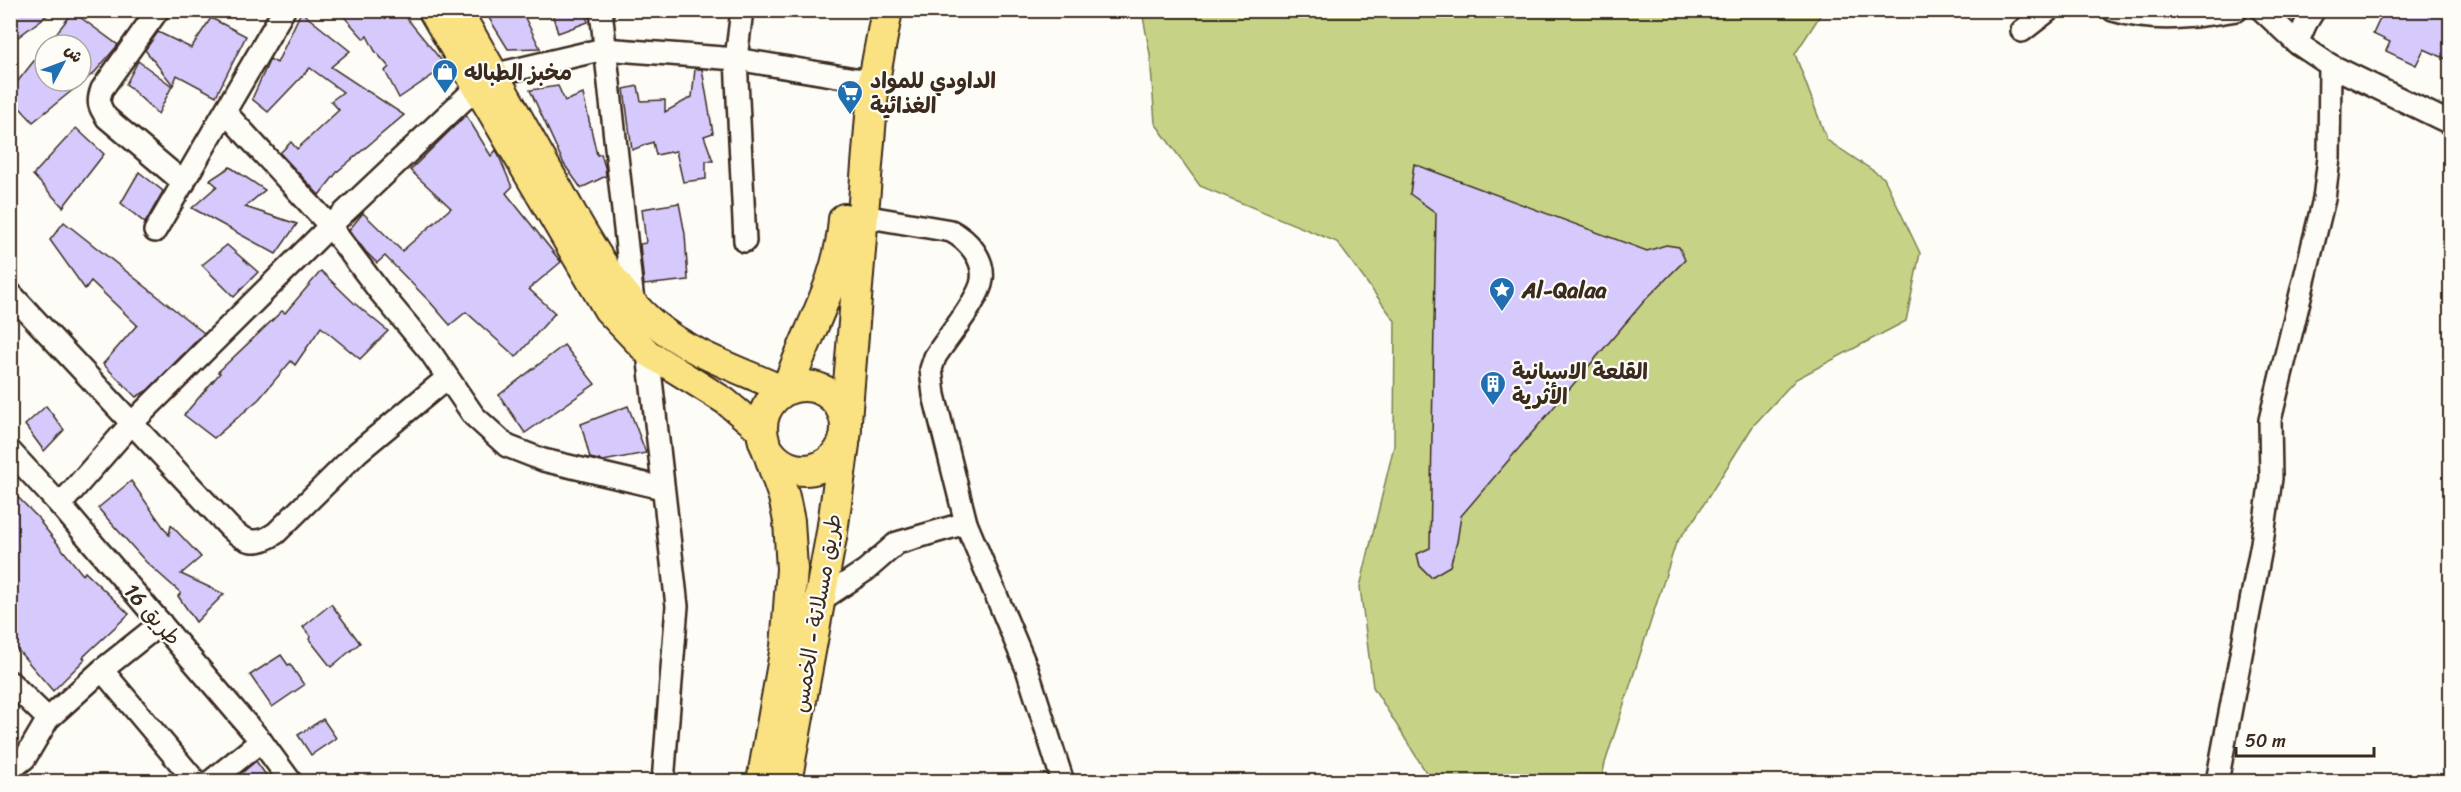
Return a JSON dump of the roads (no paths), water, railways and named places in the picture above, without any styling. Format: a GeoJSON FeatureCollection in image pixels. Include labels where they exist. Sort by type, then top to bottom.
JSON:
{"type":"FeatureCollection","features":[{"type":"Feature","properties":{"kind":"highway"},"geometry":{"type":"LineString","coordinates":[[786,389],[826,300],[843,235],[864,80],[866,10]]}},
{"type":"Feature","properties":{"kind":"highway"},"geometry":{"type":"LineString","coordinates":[[864,80],[887,10]]}},
{"type":"Feature","properties":{"kind":"highway","name":"طريق مسلاتة - الخمس"},"geometry":{"type":"LineString","coordinates":[[786,782],[831,532],[845,432],[863,216],[864,80]]}},
{"type":"Feature","properties":{"kind":"highway"},"geometry":{"type":"LineString","coordinates":[[812,386],[824,390],[842,408],[845,432],[837,455],[827,464],[815,470],[802,471],[789,468],[777,461],[765,441],[767,407],[774,397],[786,389],[812,386]]}},
{"type":"Feature","properties":{"kind":"highway","name":"طريق مسلاتة - الخمس"},"geometry":{"type":"LineString","coordinates":[[762,782],[786,647],[792,569],[789,521],[784,497],[765,441]]}},
{"type":"Feature","properties":{"kind":"main road"},"geometry":{"type":"LineString","coordinates":[[431,10],[487,81],[589,241],[633,302],[654,324],[676,340],[786,389]]}},
{"type":"Feature","properties":{"kind":"main road"},"geometry":{"type":"LineString","coordinates":[[458,10],[487,81],[607,309],[648,353],[725,401],[765,441]]}},
{"type":"Feature","properties":{"kind":"street"},"geometry":{"type":"LineString","coordinates":[[158,10],[102,89],[98,99],[100,108],[107,118],[184,183]]}},
{"type":"Feature","properties":{"kind":"street"},"geometry":{"type":"LineString","coordinates":[[155,231],[284,10]]}},
{"type":"Feature","properties":{"kind":"street"},"geometry":{"type":"LineString","coordinates":[[601,10],[633,302]]}},
{"type":"Feature","properties":{"kind":"street"},"geometry":{"type":"LineString","coordinates":[[742,10],[736,59],[745,241]]}},
{"type":"Feature","properties":{"kind":"street"},"geometry":{"type":"LineString","coordinates":[[2022,31],[2049,10]]}},
{"type":"Feature","properties":{"kind":"street"},"geometry":{"type":"LineString","coordinates":[[2113,10],[2131,16],[2166,18],[2237,10]]}},
{"type":"Feature","properties":{"kind":"street"},"geometry":{"type":"LineString","coordinates":[[2262,10],[2297,43],[2330,65],[2451,123]]}},
{"type":"Feature","properties":{"kind":"street"},"geometry":{"type":"LineString","coordinates":[[2297,43],[2314,10]]}},
{"type":"Feature","properties":{"kind":"street"},"geometry":{"type":"LineString","coordinates":[[60,505],[132,423],[330,226],[487,81],[604,49],[736,59],[864,80]]}},
{"type":"Feature","properties":{"kind":"street"},"geometry":{"type":"LineString","coordinates":[[2217,782],[2262,543],[2271,478],[2270,420],[2324,199],[2329,158],[2330,65]]}},
{"type":"Feature","properties":{"kind":"street"},"geometry":{"type":"LineString","coordinates":[[225,112],[330,226],[380,292],[431,353],[474,416],[507,446],[543,460],[662,488]]}},
{"type":"Feature","properties":{"kind":"street"},"geometry":{"type":"LineString","coordinates":[[863,216],[951,231],[972,247],[980,264],[982,280],[978,292],[940,348],[931,369],[934,395],[966,523],[1027,669],[1063,782]]}},
{"type":"Feature","properties":{"kind":"street"},"geometry":{"type":"LineString","coordinates":[[10,293],[240,537],[249,541],[265,541],[276,533],[358,452],[447,378]]}},
{"type":"Feature","properties":{"kind":"street"},"geometry":{"type":"LineString","coordinates":[[648,353],[677,606],[663,782]]}},
{"type":"Feature","properties":{"kind":"street","name":"طريق 16"},"geometry":{"type":"LineString","coordinates":[[10,451],[60,505],[161,623],[261,741],[291,782]]}},
{"type":"Feature","properties":{"kind":"street"},"geometry":{"type":"LineString","coordinates":[[818,602],[866,570],[897,543],[966,523]]}},
{"type":"Feature","properties":{"kind":"street"},"geometry":{"type":"LineString","coordinates":[[10,770],[25,758],[48,719],[102,670],[161,623]]}},
{"type":"Feature","properties":{"kind":"street"},"geometry":{"type":"LineString","coordinates":[[102,670],[196,782]]}},
{"type":"Feature","properties":{"kind":"street"},"geometry":{"type":"LineString","coordinates":[[10,682],[48,719]]}},
{"type":"Feature","properties":{"kind":"street"},"geometry":{"type":"LineString","coordinates":[[210,782],[261,741]]}},
{"type":"Feature","properties":{"kind":"place","name":"مخبز الطباله"},"geometry":{"type":"Point","coordinates":[445,95]}},
{"type":"Feature","properties":{"kind":"place","name":"الداودي للمواد الغذائية"},"geometry":{"type":"Point","coordinates":[850,116]}},
{"type":"Feature","properties":{"kind":"place","name":"Al-Qalaa"},"geometry":{"type":"Point","coordinates":[1502,313]}},
{"type":"Feature","properties":{"kind":"place","name":"القلعة الاسبانية الأثرية"},"geometry":{"type":"Point","coordinates":[1493,407]}}]}
